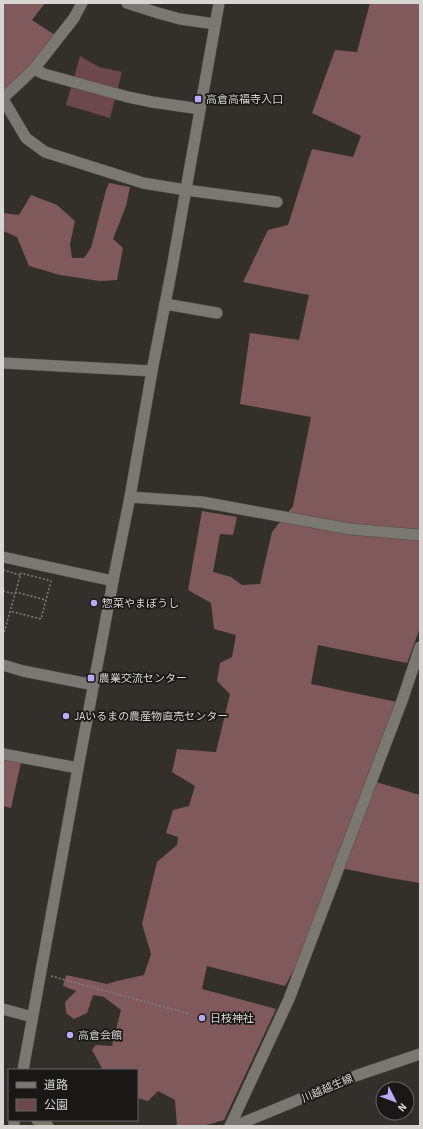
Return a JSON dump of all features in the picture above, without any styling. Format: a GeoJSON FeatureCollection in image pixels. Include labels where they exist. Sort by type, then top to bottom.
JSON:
{"type":"FeatureCollection","features":[{"type":"Feature","properties":{"kind":"street"},"geometry":{"type":"LineString","coordinates":[[82,3],[74,18],[34,70],[3,99],[26,138],[45,152],[143,182],[186,190],[277,202]]}},
{"type":"Feature","properties":{"kind":"street"},"geometry":{"type":"LineString","coordinates":[[127,3],[180,19],[215,24]]}},
{"type":"Feature","properties":{"kind":"street"},"geometry":{"type":"LineString","coordinates":[[23,1069],[78,768],[130,497],[219,3]]}},
{"type":"Feature","properties":{"kind":"street"},"geometry":{"type":"LineString","coordinates":[[34,70],[128,97],[152,102],[200,108]]}},
{"type":"Feature","properties":{"kind":"street"},"geometry":{"type":"LineString","coordinates":[[165,304],[217,313]]}},
{"type":"Feature","properties":{"kind":"street"},"geometry":{"type":"LineString","coordinates":[[3,363],[152,371]]}},
{"type":"Feature","properties":{"kind":"street"},"geometry":{"type":"LineString","coordinates":[[130,497],[202,502],[350,529],[420,535]]}},
{"type":"Feature","properties":{"kind":"street"},"geometry":{"type":"LineString","coordinates":[[3,557],[113,581]]}},
{"type":"Feature","properties":{"kind":"street"},"geometry":{"type":"LineString","coordinates":[[230,1126],[289,999],[400,705],[420,647]]}},
{"type":"Feature","properties":{"kind":"street"},"geometry":{"type":"LineString","coordinates":[[3,665],[23,671],[94,685]]}},
{"type":"Feature","properties":{"kind":"street"},"geometry":{"type":"LineString","coordinates":[[3,754],[78,768]]}},
{"type":"Feature","properties":{"kind":"street"},"geometry":{"type":"LineString","coordinates":[[3,1009],[32,1017]]}},
{"type":"Feature","properties":{"kind":"street","name":"川越越生線"},"geometry":{"type":"LineString","coordinates":[[235,1126],[358,1076],[420,1054]]}},
{"type":"Feature","properties":{"kind":"street"},"geometry":{"type":"LineString","coordinates":[[39,1121],[48,1126]]}},
{"type":"Feature","properties":{"kind":"path"},"geometry":{"type":"LineString","coordinates":[[3,570],[20,575]]}},
{"type":"Feature","properties":{"kind":"path"},"geometry":{"type":"LineString","coordinates":[[3,636],[4,630],[21,572],[51,581],[41,619],[10,611]]}},
{"type":"Feature","properties":{"kind":"path"},"geometry":{"type":"LineString","coordinates":[[3,591],[46,600]]}},
{"type":"Feature","properties":{"kind":"path"},"geometry":{"type":"LineString","coordinates":[[40,973],[190,1014]]}},
{"type":"Feature","properties":{"kind":"green space"},"geometry":{"type":"Polygon","coordinates":[[[80,56],[99,67],[122,72],[110,118],[66,105],[80,56]]]}},
{"type":"Feature","properties":{"kind":"shaded area"},"geometry":{"type":"Polygon","coordinates":[[[3,3],[45,3],[32,20],[58,37],[3,98],[3,3]]]}},
{"type":"Feature","properties":{"kind":"shaded area"},"geometry":{"type":"Polygon","coordinates":[[[370,3],[420,3],[420,628],[407,663],[318,645],[311,684],[397,702],[376,782],[420,795],[420,883],[336,867],[303,953],[285,986],[207,966],[202,989],[276,1009],[224,1120],[203,1126],[177,1126],[175,1100],[158,1091],[148,1101],[138,1098],[138,1069],[102,1069],[92,1050],[96,1045],[112,1046],[121,1010],[104,997],[93,995],[87,1013],[74,1019],[66,1013],[65,1002],[76,991],[63,986],[66,975],[107,984],[144,975],[151,954],[142,924],[157,862],[177,845],[178,837],[166,833],[173,810],[189,806],[195,786],[172,772],[177,749],[216,752],[230,694],[217,681],[220,663],[232,657],[236,635],[214,629],[211,603],[188,590],[202,511],[237,517],[233,535],[220,534],[213,572],[231,577],[242,585],[260,584],[272,532],[293,506],[311,417],[240,404],[250,333],[299,340],[309,295],[243,282],[268,230],[288,225],[312,149],[353,157],[361,136],[312,113],[335,50],[357,52],[370,3]]]}},
{"type":"Feature","properties":{"kind":"shaded area"},"geometry":{"type":"Polygon","coordinates":[[[109,183],[130,187],[126,206],[113,239],[123,248],[117,280],[100,281],[60,275],[29,266],[17,237],[3,231],[3,213],[19,215],[31,195],[57,205],[75,221],[70,244],[72,258],[84,258],[91,248],[109,183]]]}},
{"type":"Feature","properties":{"kind":"shaded area"},"geometry":{"type":"Polygon","coordinates":[[[3,754],[22,758],[11,808],[3,806],[3,754]]]}},
{"type":"Feature","properties":{"kind":"place","name":"高倉高福寺入口"},"geometry":{"type":"Point","coordinates":[198,99]}},
{"type":"Feature","properties":{"kind":"place","name":"惣菜やまぼうし"},"geometry":{"type":"Point","coordinates":[94,603]}},
{"type":"Feature","properties":{"kind":"place","name":"農業交流センター"},"geometry":{"type":"Point","coordinates":[91,678]}},
{"type":"Feature","properties":{"kind":"place","name":"JAいるまの農産物直売センター"},"geometry":{"type":"Point","coordinates":[66,716]}},
{"type":"Feature","properties":{"kind":"place","name":"日枝神社"},"geometry":{"type":"Point","coordinates":[202,1018]}},
{"type":"Feature","properties":{"kind":"place","name":"高倉会館"},"geometry":{"type":"Point","coordinates":[70,1035]}}]}
